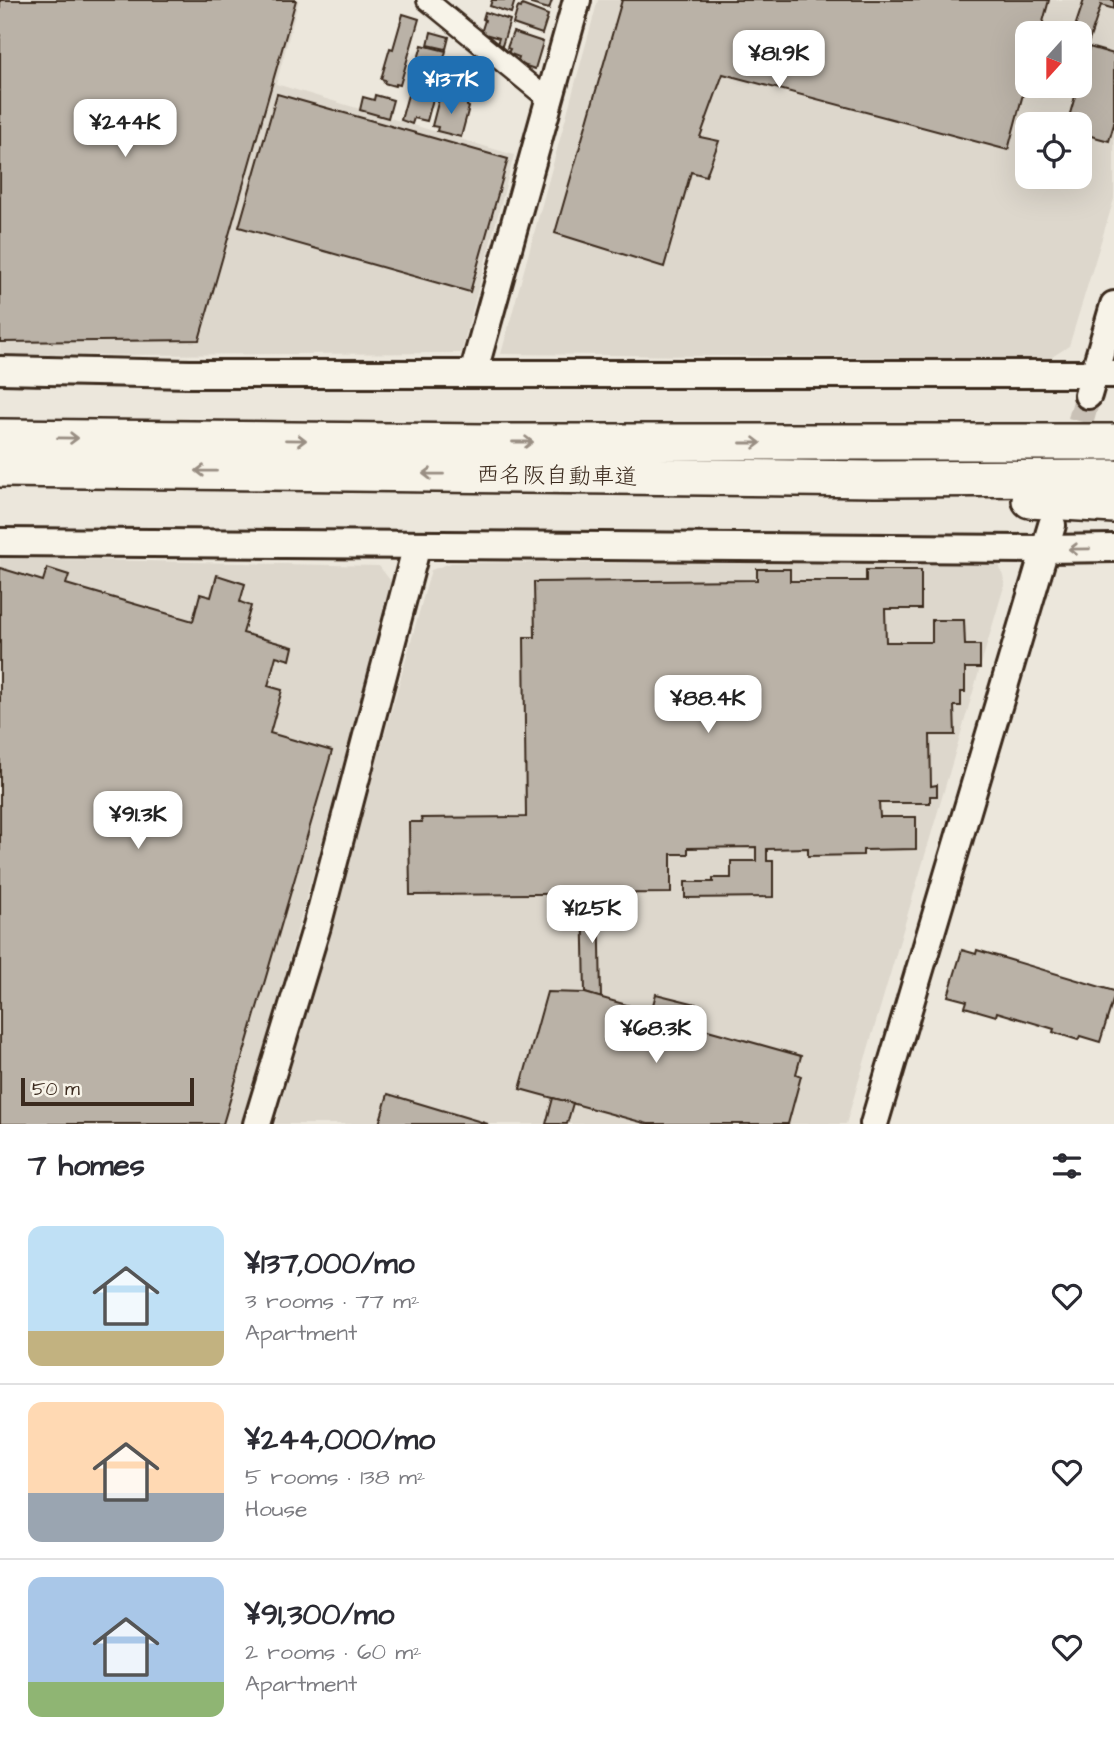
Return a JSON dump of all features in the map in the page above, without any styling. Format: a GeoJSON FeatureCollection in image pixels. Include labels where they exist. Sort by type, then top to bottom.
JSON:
{"type":"FeatureCollection","features":[{"type":"Feature","properties":{"kind":"highway"},"geometry":{"type":"LineString","coordinates":[[805,443],[1114,418]]}},
{"type":"Feature","properties":{"kind":"highway","name":"西名阪自動車道"},"geometry":{"type":"LineString","coordinates":[[0,437],[485,442],[1114,442]]}},
{"type":"Feature","properties":{"kind":"highway","name":"西名阪自動車道"},"geometry":{"type":"LineString","coordinates":[[0,469],[875,479],[1114,478]]}},
{"type":"Feature","properties":{"kind":"highway"},"geometry":{"type":"LineString","coordinates":[[490,475],[555,481],[1114,505]]}},
{"type":"Feature","properties":{"kind":"street"},"geometry":{"type":"LineString","coordinates":[[427,0],[549,100]]}},
{"type":"Feature","properties":{"kind":"street"},"geometry":{"type":"LineString","coordinates":[[473,374],[577,0]]}},
{"type":"Feature","properties":{"kind":"street"},"geometry":{"type":"LineString","coordinates":[[0,370],[1098,381],[1114,305]]}},
{"type":"Feature","properties":{"kind":"street"},"geometry":{"type":"LineString","coordinates":[[874,1124],[1048,537]]}},
{"type":"Feature","properties":{"kind":"street"},"geometry":{"type":"LineString","coordinates":[[0,542],[418,545],[1048,537],[1114,548]]}},
{"type":"Feature","properties":{"kind":"street"},"geometry":{"type":"LineString","coordinates":[[257,1124],[317,926],[418,545]]}},
{"type":"Feature","properties":{"kind":"shaded area"},"geometry":{"type":"Polygon","coordinates":[[[0,0],[299,0],[276,84],[514,155],[461,353],[0,354],[0,0]]]}},
{"type":"Feature","properties":{"kind":"shaded area"},"geometry":{"type":"Polygon","coordinates":[[[598,0],[1114,0],[1114,199],[1069,346],[1049,359],[501,354],[598,0]]]}},
{"type":"Feature","properties":{"kind":"shaded area"},"geometry":{"type":"Polygon","coordinates":[[[0,558],[379,566],[394,585],[243,1124],[0,1124],[0,558]]]}},
{"type":"Feature","properties":{"kind":"shaded area"},"geometry":{"type":"Polygon","coordinates":[[[451,563],[999,564],[1005,583],[846,1124],[275,1124],[431,570],[451,563]]]}},
{"type":"Feature","properties":{"kind":"building"},"geometry":{"type":"Polygon","coordinates":[[[0,0],[296,0],[199,340],[0,342],[0,0]]]}},
{"type":"Feature","properties":{"kind":"building"},"geometry":{"type":"Polygon","coordinates":[[[492,0],[515,0],[511,13],[490,6],[492,0]]]}},
{"type":"Feature","properties":{"kind":"building"},"geometry":{"type":"Polygon","coordinates":[[[525,0],[552,0],[549,9],[525,0]]]}},
{"type":"Feature","properties":{"kind":"building"},"geometry":{"type":"Polygon","coordinates":[[[622,0],[1049,0],[1043,21],[1015,21],[1015,98],[1022,98],[1018,112],[1015,112],[1015,124],[1008,150],[723,74],[700,137],[719,141],[706,176],[691,172],[664,267],[555,233],[622,0]]]}},
{"type":"Feature","properties":{"kind":"building"},"geometry":{"type":"Polygon","coordinates":[[[1084,0],[1114,0],[1114,9],[1101,5],[1092,32],[1092,21],[1077,21],[1084,0]]]}},
{"type":"Feature","properties":{"kind":"building"},"geometry":{"type":"Polygon","coordinates":[[[522,5],[548,15],[542,34],[513,24],[518,7],[521,8],[522,5]]]}},
{"type":"Feature","properties":{"kind":"building"},"geometry":{"type":"Polygon","coordinates":[[[485,12],[510,20],[502,46],[497,44],[499,38],[481,33],[485,12]]]}},
{"type":"Feature","properties":{"kind":"building"},"geometry":{"type":"Polygon","coordinates":[[[403,14],[419,19],[400,85],[395,86],[384,83],[385,80],[381,79],[403,14]]]}},
{"type":"Feature","properties":{"kind":"building"},"geometry":{"type":"Polygon","coordinates":[[[431,32],[449,37],[446,49],[428,45],[431,32]]]}},
{"type":"Feature","properties":{"kind":"building"},"geometry":{"type":"Polygon","coordinates":[[[513,32],[543,42],[535,69],[517,63],[519,57],[508,53],[510,49],[507,48],[513,32]]]}},
{"type":"Feature","properties":{"kind":"building"},"geometry":{"type":"Polygon","coordinates":[[[422,45],[446,51],[427,121],[414,118],[412,124],[401,120],[422,45]]]}},
{"type":"Feature","properties":{"kind":"building"},"geometry":{"type":"Polygon","coordinates":[[[1092,48],[1114,54],[1114,124],[1109,141],[1092,136],[1092,112],[1070,112],[1075,98],[1092,98],[1092,48]]]}},
{"type":"Feature","properties":{"kind":"building"},"geometry":{"type":"Polygon","coordinates":[[[277,94],[508,159],[470,292],[239,227],[277,94]]]}},
{"type":"Feature","properties":{"kind":"building"},"geometry":{"type":"Polygon","coordinates":[[[375,95],[393,100],[388,118],[360,110],[363,97],[374,100],[375,95]]]}},
{"type":"Feature","properties":{"kind":"building"},"geometry":{"type":"Polygon","coordinates":[[[440,95],[467,102],[469,107],[461,137],[437,131],[438,127],[432,126],[440,95]]]}},
{"type":"Feature","properties":{"kind":"building"},"geometry":{"type":"Polygon","coordinates":[[[0,568],[43,581],[47,568],[69,575],[66,584],[193,621],[200,594],[211,597],[217,575],[245,584],[240,602],[251,606],[243,633],[293,647],[290,660],[276,656],[268,686],[282,690],[270,733],[332,751],[223,1124],[0,1124],[0,568]]]}},
{"type":"Feature","properties":{"kind":"building"},"geometry":{"type":"Polygon","coordinates":[[[757,569],[790,569],[790,581],[866,581],[866,570],[921,570],[921,609],[885,609],[886,642],[932,642],[932,620],[964,620],[965,645],[980,645],[980,668],[965,668],[965,692],[961,692],[961,706],[954,706],[955,735],[930,735],[931,786],[937,785],[937,796],[930,796],[930,803],[879,803],[880,817],[916,817],[916,849],[863,850],[863,855],[808,856],[808,848],[767,849],[767,861],[773,861],[773,897],[685,898],[685,882],[713,882],[713,878],[731,878],[731,861],[756,861],[756,847],[688,848],[688,854],[671,854],[671,893],[410,895],[409,822],[422,822],[421,818],[526,817],[524,637],[535,637],[534,582],[757,580],[757,569]]]}},
{"type":"Feature","properties":{"kind":"building"},"geometry":{"type":"Polygon","coordinates":[[[583,894],[599,894],[601,998],[585,993],[583,894]]]}},
{"type":"Feature","properties":{"kind":"building"},"geometry":{"type":"Polygon","coordinates":[[[962,950],[976,954],[977,950],[1114,991],[1100,1042],[1080,1036],[1078,1040],[1053,1032],[1054,1029],[997,1012],[996,1016],[965,1007],[967,1001],[948,996],[962,950]]]}},
{"type":"Feature","properties":{"kind":"building"},"geometry":{"type":"Polygon","coordinates":[[[547,992],[585,993],[651,1012],[656,994],[696,1004],[690,1025],[801,1056],[796,1074],[801,1076],[788,1124],[648,1124],[520,1089],[547,992]]]}},
{"type":"Feature","properties":{"kind":"building"},"geometry":{"type":"Polygon","coordinates":[[[388,1094],[488,1124],[379,1124],[388,1094]]]}},
{"type":"Feature","properties":{"kind":"building"},"geometry":{"type":"Polygon","coordinates":[[[553,1098],[573,1103],[567,1124],[546,1124],[553,1098]]]}},
{"type":"Feature","properties":{"kind":"tunnel"},"geometry":{"type":"LineString","coordinates":[[1070,459],[1088,395]]}}]}
